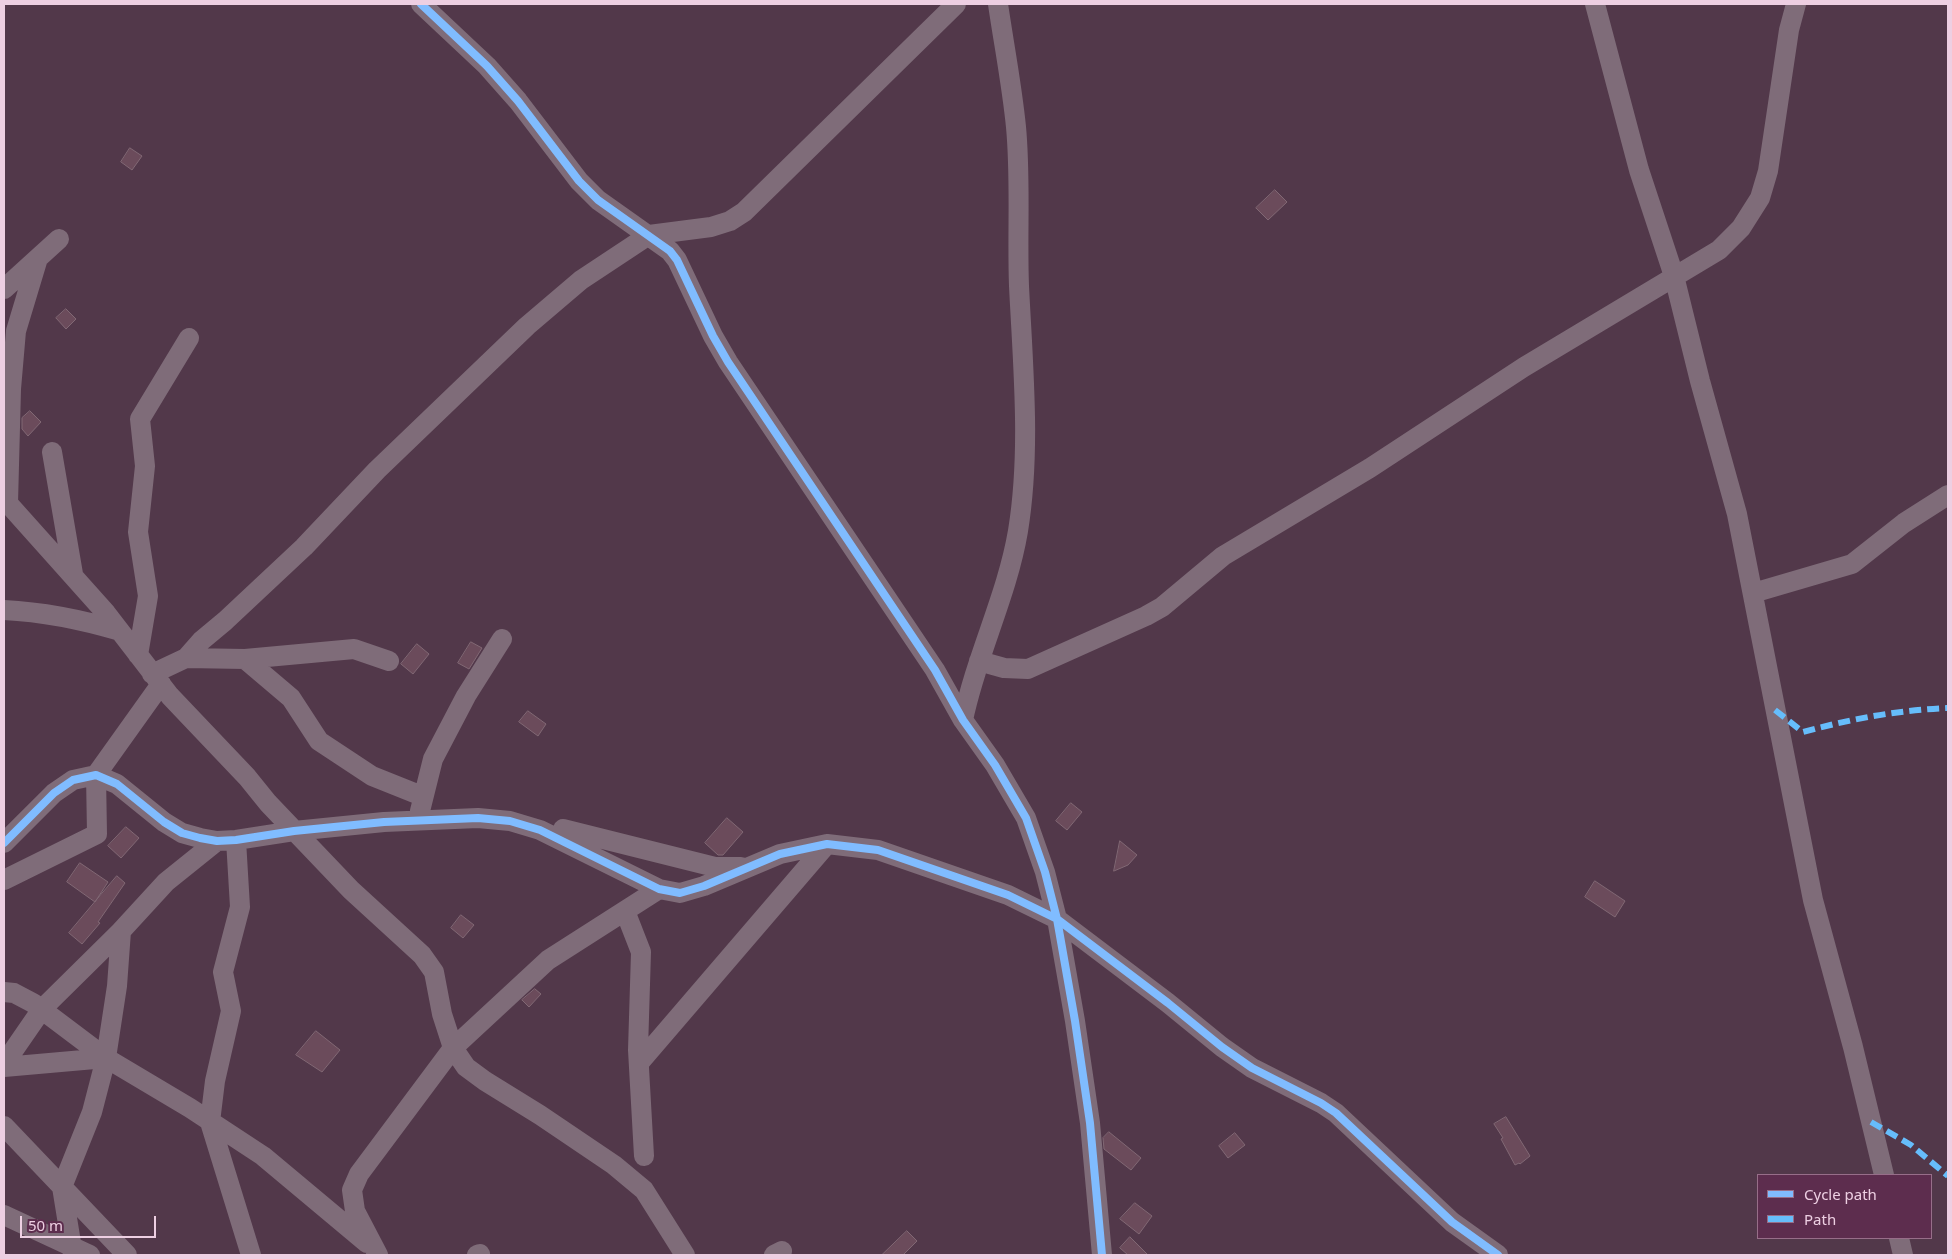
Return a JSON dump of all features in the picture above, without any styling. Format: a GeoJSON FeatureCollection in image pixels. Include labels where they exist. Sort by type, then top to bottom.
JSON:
{"type":"FeatureCollection","features":[{"type":"Feature","properties":{"kind":"street"},"geometry":{"type":"LineString","coordinates":[[421,4],[487,66],[518,101],[578,181],[598,200],[670,250],[677,260],[713,336],[728,362],[935,670],[963,720],[995,765],[1026,818],[1057,919],[1090,1123],[1102,1255]]}},
{"type":"Feature","properties":{"kind":"street"},"geometry":{"type":"LineString","coordinates":[[4,880],[97,834],[96,775],[157,679],[186,658],[201,641],[304,547],[377,470],[527,326],[581,280],[649,236],[711,227],[730,221],[744,212],[956,4]]}},
{"type":"Feature","properties":{"kind":"street"},"geometry":{"type":"LineString","coordinates":[[963,720],[969,689],[1003,593],[1018,532],[1025,436],[1019,275],[1020,192],[1016,126],[998,4]]}},
{"type":"Feature","properties":{"kind":"street"},"geometry":{"type":"LineString","coordinates":[[1595,4],[1639,170],[1674,276],[1700,381],[1737,514],[1813,900],[1853,1046],[1884,1174]]}},
{"type":"Feature","properties":{"kind":"street"},"geometry":{"type":"LineString","coordinates":[[979,661],[1004,668],[1028,669],[1146,616],[1162,607],[1223,556],[1370,468],[1524,367],[1719,250],[1741,228],[1760,198],[1768,171],[1786,50],[1796,4]]}},
{"type":"Feature","properties":{"kind":"street"},"geometry":{"type":"LineString","coordinates":[[4,289],[59,239]]}},
{"type":"Feature","properties":{"kind":"street"},"geometry":{"type":"LineString","coordinates":[[38,258],[16,331],[7,389],[6,501],[73,574],[182,710],[247,777],[268,803],[351,890],[426,961],[434,972],[442,1014],[453,1048],[466,1067],[614,1164],[644,1190],[685,1255]]}},
{"type":"Feature","properties":{"kind":"street"},"geometry":{"type":"LineString","coordinates":[[138,655],[148,596],[138,532],[145,466],[140,419],[189,338]]}},
{"type":"Feature","properties":{"kind":"street"},"geometry":{"type":"LineString","coordinates":[[52,452],[73,574]]}},
{"type":"Feature","properties":{"kind":"street"},"geometry":{"type":"LineString","coordinates":[[1753,593],[1852,564],[1904,523],[1948,495]]}},
{"type":"Feature","properties":{"kind":"street"},"geometry":{"type":"LineString","coordinates":[[4,610],[23,611],[98,624],[120,631]]}},
{"type":"Feature","properties":{"kind":"street"},"geometry":{"type":"LineString","coordinates":[[418,820],[433,759],[466,696],[502,639]]}},
{"type":"Feature","properties":{"kind":"street"},"geometry":{"type":"LineString","coordinates":[[186,658],[245,659],[354,650],[389,661]]}},
{"type":"Feature","properties":{"kind":"street"},"geometry":{"type":"LineString","coordinates":[[245,659],[291,698],[319,741],[372,776],[417,794]]}},
{"type":"Feature","properties":{"kind":"street"},"geometry":{"type":"LineString","coordinates":[[4,844],[54,793],[73,780],[96,775],[117,784],[164,822],[182,833],[227,840],[384,822],[478,818],[510,821],[540,830],[659,889],[680,893],[704,886],[780,854],[827,844],[878,850],[1008,895],[1057,919],[1168,1003],[1222,1047],[1252,1068],[1321,1103],[1336,1113],[1452,1222],[1498,1255]]}},
{"type":"Feature","properties":{"kind":"street"},"geometry":{"type":"LineString","coordinates":[[563,829],[715,867],[748,868]]}},
{"type":"Feature","properties":{"kind":"street"},"geometry":{"type":"LineString","coordinates":[[4,1066],[42,1009],[166,882],[227,840]]}},
{"type":"Feature","properties":{"kind":"street"},"geometry":{"type":"LineString","coordinates":[[227,840],[240,908],[223,972],[231,1011],[216,1081],[210,1122],[251,1255]]}},
{"type":"Feature","properties":{"kind":"street"},"geometry":{"type":"LineString","coordinates":[[639,1063],[827,844]]}},
{"type":"Feature","properties":{"kind":"street"},"geometry":{"type":"LineString","coordinates":[[379,1254],[355,1211],[352,1190],[360,1174],[453,1048],[548,960],[659,889]]}},
{"type":"Feature","properties":{"kind":"street"},"geometry":{"type":"LineString","coordinates":[[625,911],[641,952],[639,1063],[644,1156]]}},
{"type":"Feature","properties":{"kind":"street"},"geometry":{"type":"LineString","coordinates":[[78,1253],[62,1187],[92,1112],[106,1058],[117,986],[121,930]]}},
{"type":"Feature","properties":{"kind":"street"},"geometry":{"type":"LineString","coordinates":[[4,992],[14,993],[42,1009],[106,1058],[263,1156],[379,1254]]}},
{"type":"Feature","properties":{"kind":"street"},"geometry":{"type":"LineString","coordinates":[[4,1066],[106,1058]]}},
{"type":"Feature","properties":{"kind":"street"},"geometry":{"type":"LineString","coordinates":[[4,1126],[127,1255]]}},
{"type":"Feature","properties":{"kind":"street"},"geometry":{"type":"LineString","coordinates":[[4,1216],[78,1253]]}},
{"type":"Feature","properties":{"kind":"street"},"geometry":{"type":"LineString","coordinates":[[1899,1239],[1903,1255]]}},
{"type":"Feature","properties":{"kind":"building"},"geometry":{"type":"Polygon","coordinates":[[[130,148],[142,156],[132,170],[121,162],[130,148]]]}},
{"type":"Feature","properties":{"kind":"building"},"geometry":{"type":"Polygon","coordinates":[[[1275,190],[1287,202],[1268,220],[1256,208],[1275,190]]]}},
{"type":"Feature","properties":{"kind":"building"},"geometry":{"type":"Polygon","coordinates":[[[66,309],[76,319],[66,329],[56,318],[66,309]]]}},
{"type":"Feature","properties":{"kind":"building"},"geometry":{"type":"Polygon","coordinates":[[[30,411],[41,422],[28,436],[22,429],[22,418],[30,411]]]}},
{"type":"Feature","properties":{"kind":"building"},"geometry":{"type":"Polygon","coordinates":[[[471,642],[482,648],[469,669],[458,663],[471,642]]]}},
{"type":"Feature","properties":{"kind":"building"},"geometry":{"type":"Polygon","coordinates":[[[417,644],[429,654],[413,674],[401,664],[417,644]]]}},
{"type":"Feature","properties":{"kind":"building"},"geometry":{"type":"Polygon","coordinates":[[[528,711],[546,724],[538,736],[519,722],[528,711]]]}},
{"type":"Feature","properties":{"kind":"building"},"geometry":{"type":"Polygon","coordinates":[[[1071,803],[1082,812],[1067,830],[1056,821],[1071,803]]]}},
{"type":"Feature","properties":{"kind":"building"},"geometry":{"type":"Polygon","coordinates":[[[727,818],[743,832],[723,855],[718,855],[705,843],[727,818]]]}},
{"type":"Feature","properties":{"kind":"building"},"geometry":{"type":"Polygon","coordinates":[[[126,827],[139,838],[121,858],[108,846],[126,827]]]}},
{"type":"Feature","properties":{"kind":"building"},"geometry":{"type":"Polygon","coordinates":[[[1120,841],[1137,855],[1128,865],[1114,871],[1120,841]]]}},
{"type":"Feature","properties":{"kind":"building"},"geometry":{"type":"Polygon","coordinates":[[[80,863],[108,882],[95,902],[67,882],[80,863]]]}},
{"type":"Feature","properties":{"kind":"building"},"geometry":{"type":"Polygon","coordinates":[[[117,876],[125,883],[98,922],[100,923],[82,944],[69,933],[117,876]]]}},
{"type":"Feature","properties":{"kind":"building"},"geometry":{"type":"Polygon","coordinates":[[[1595,881],[1625,901],[1615,917],[1585,897],[1595,881]]]}},
{"type":"Feature","properties":{"kind":"building"},"geometry":{"type":"Polygon","coordinates":[[[461,915],[474,925],[463,938],[451,928],[461,915]]]}},
{"type":"Feature","properties":{"kind":"building"},"geometry":{"type":"Polygon","coordinates":[[[535,989],[541,994],[529,1007],[522,1000],[535,989]]]}},
{"type":"Feature","properties":{"kind":"building"},"geometry":{"type":"Polygon","coordinates":[[[316,1031],[340,1050],[322,1072],[296,1055],[316,1031]]]}},
{"type":"Feature","properties":{"kind":"building"},"geometry":{"type":"Polygon","coordinates":[[[1506,1117],[1530,1156],[1520,1164],[1515,1165],[1501,1139],[1503,1138],[1494,1124],[1506,1117]]]}},
{"type":"Feature","properties":{"kind":"building"},"geometry":{"type":"Polygon","coordinates":[[[1109,1132],[1141,1158],[1131,1170],[1104,1149],[1103,1138],[1109,1132]]]}},
{"type":"Feature","properties":{"kind":"building"},"geometry":{"type":"Polygon","coordinates":[[[1235,1133],[1245,1145],[1228,1158],[1219,1146],[1235,1133]]]}},
{"type":"Feature","properties":{"kind":"building"},"geometry":{"type":"Polygon","coordinates":[[[1135,1203],[1152,1216],[1139,1234],[1120,1219],[1135,1203]]]}},
{"type":"Feature","properties":{"kind":"building"},"geometry":{"type":"Polygon","coordinates":[[[907,1231],[917,1241],[903,1255],[882,1255],[907,1231]]]}},
{"type":"Feature","properties":{"kind":"building"},"geometry":{"type":"Polygon","coordinates":[[[1130,1237],[1148,1255],[1128,1255],[1120,1248],[1130,1237]]]}},
{"type":"Feature","properties":{"kind":"marked path"},"geometry":{"type":"LineString","coordinates":[[1775,710],[1803,732],[1875,716],[1948,708]]}},
{"type":"Feature","properties":{"kind":"marked path"},"geometry":{"type":"LineString","coordinates":[[1871,1122],[1911,1145],[1948,1176]]}},
{"type":"Feature","properties":{"kind":"cycle path"},"geometry":{"type":"LineString","coordinates":[[421,4],[487,66],[518,101],[579,181],[598,200],[670,251],[677,260],[713,336],[728,362],[935,670],[963,720],[995,765],[1026,818],[1045,872],[1057,919],[1075,1021],[1090,1123],[1102,1255]]}},
{"type":"Feature","properties":{"kind":"cycle path"},"geometry":{"type":"LineString","coordinates":[[4,843],[54,793],[73,780],[96,775],[117,784],[164,822],[182,833],[200,838],[217,841],[236,840],[294,831],[384,822],[478,818],[510,821],[540,830],[659,889],[680,893],[704,886],[780,854],[827,844],[878,850],[1008,895],[1057,919],[1168,1003],[1222,1047],[1252,1068],[1321,1103],[1336,1113],[1452,1222],[1498,1255]]}}]}
